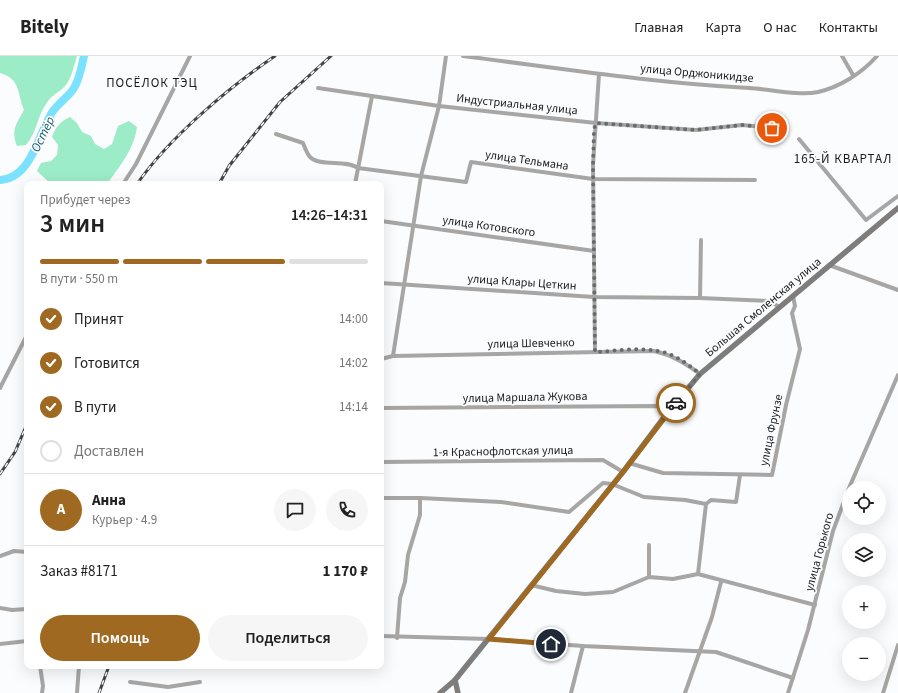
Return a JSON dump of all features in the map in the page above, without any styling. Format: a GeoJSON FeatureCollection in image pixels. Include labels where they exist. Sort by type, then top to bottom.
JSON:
{"type":"FeatureCollection","features":[{"type":"Feature","properties":{"kind":"main road","name":"Большая Смоленская улица"},"geometry":{"type":"LineString","coordinates":[[440,693],[455,680],[489,639],[623,472],[668,412],[700,374],[898,208]]}},
{"type":"Feature","properties":{"kind":"main road"},"geometry":{"type":"LineString","coordinates":[[455,680],[458,693]]}},
{"type":"Feature","properties":{"kind":"street"},"geometry":{"type":"LineString","coordinates":[[124,181],[136,164],[190,56]]}},
{"type":"Feature","properties":{"kind":"street"},"geometry":{"type":"LineString","coordinates":[[393,356],[421,176],[439,106],[446,56]]}},
{"type":"Feature","properties":{"kind":"street","name":"улица Орджоникидзе"},"geometry":{"type":"LineString","coordinates":[[463,56],[599,74],[792,92],[817,92],[828,89],[860,72],[876,56]]}},
{"type":"Feature","properties":{"kind":"street"},"geometry":{"type":"LineString","coordinates":[[842,56],[853,76]]}},
{"type":"Feature","properties":{"kind":"street"},"geometry":{"type":"LineString","coordinates":[[595,352],[593,179],[594,129],[596,123],[599,74]]}},
{"type":"Feature","properties":{"kind":"street","name":"Индустриальная улица"},"geometry":{"type":"LineString","coordinates":[[318,88],[439,106],[596,123],[696,130],[742,125],[787,129]]}},
{"type":"Feature","properties":{"kind":"street"},"geometry":{"type":"LineString","coordinates":[[356,181],[372,96]]}},
{"type":"Feature","properties":{"kind":"street","name":"улица Тельмана"},"geometry":{"type":"LineString","coordinates":[[276,134],[302,143],[311,158],[320,161],[342,163],[358,168],[466,182],[471,162],[593,179],[754,180]]}},
{"type":"Feature","properties":{"kind":"street"},"geometry":{"type":"LineString","coordinates":[[799,139],[866,220],[898,196]]}},
{"type":"Feature","properties":{"kind":"street","name":"улица Котовского"},"geometry":{"type":"LineString","coordinates":[[384,221],[594,251]]}},
{"type":"Feature","properties":{"kind":"street"},"geometry":{"type":"LineString","coordinates":[[700,298],[701,240]]}},
{"type":"Feature","properties":{"kind":"street"},"geometry":{"type":"LineString","coordinates":[[829,265],[898,290]]}},
{"type":"Feature","properties":{"kind":"street","name":"улица Клары Цеткин"},"geometry":{"type":"LineString","coordinates":[[384,283],[594,297],[700,298],[768,301],[780,307]]}},
{"type":"Feature","properties":{"kind":"street","name":"улица Фрунзе"},"geometry":{"type":"LineString","coordinates":[[629,463],[663,473],[772,475],[786,405],[800,349],[792,313],[795,306],[793,296]]}},
{"type":"Feature","properties":{"kind":"street"},"geometry":{"type":"LineString","coordinates":[[0,388],[24,341]]}},
{"type":"Feature","properties":{"kind":"street","name":"улица Шевченко"},"geometry":{"type":"LineString","coordinates":[[384,358],[393,356],[654,350],[667,353],[679,359],[700,374]]}},
{"type":"Feature","properties":{"kind":"street","name":"улица Горького"},"geometry":{"type":"LineString","coordinates":[[788,693],[815,605],[833,531],[849,488],[898,375]]}},
{"type":"Feature","properties":{"kind":"street","name":"улица Маршала Жукова"},"geometry":{"type":"LineString","coordinates":[[384,408],[657,406],[668,412]]}},
{"type":"Feature","properties":{"kind":"street","name":"1-я Краснофлотская улица"},"geometry":{"type":"LineString","coordinates":[[384,462],[444,463],[528,460],[603,460],[623,472]]}},
{"type":"Feature","properties":{"kind":"street"},"geometry":{"type":"LineString","coordinates":[[698,574],[706,504],[711,500],[736,502],[740,475]]}},
{"type":"Feature","properties":{"kind":"street"},"geometry":{"type":"LineString","coordinates":[[384,498],[420,498],[501,502],[569,512],[603,483],[612,484],[644,497],[685,500],[706,504]]}},
{"type":"Feature","properties":{"kind":"street"},"geometry":{"type":"LineString","coordinates":[[397,638],[400,598],[405,582],[408,555],[420,515],[420,498]]}},
{"type":"Feature","properties":{"kind":"street"},"geometry":{"type":"LineString","coordinates":[[649,545],[649,577]]}},
{"type":"Feature","properties":{"kind":"street"},"geometry":{"type":"LineString","coordinates":[[0,556],[14,551],[24,552]]}},
{"type":"Feature","properties":{"kind":"street"},"geometry":{"type":"LineString","coordinates":[[531,585],[556,591],[585,594],[613,592],[649,577],[673,579],[698,574],[721,582],[815,605]]}},
{"type":"Feature","properties":{"kind":"street"},"geometry":{"type":"LineString","coordinates":[[685,693],[712,617],[721,582]]}},
{"type":"Feature","properties":{"kind":"street"},"geometry":{"type":"LineString","coordinates":[[0,608],[12,610],[24,609]]}},
{"type":"Feature","properties":{"kind":"street"},"geometry":{"type":"LineString","coordinates":[[384,636],[397,638],[489,639],[583,646],[716,652],[793,678]]}},
{"type":"Feature","properties":{"kind":"street"},"geometry":{"type":"LineString","coordinates":[[0,644],[24,640]]}},
{"type":"Feature","properties":{"kind":"street"},"geometry":{"type":"LineString","coordinates":[[883,693],[898,645]]}},
{"type":"Feature","properties":{"kind":"street"},"geometry":{"type":"LineString","coordinates":[[571,693],[583,646]]}},
{"type":"Feature","properties":{"kind":"street"},"geometry":{"type":"LineString","coordinates":[[40,669],[43,686],[42,693]]}},
{"type":"Feature","properties":{"kind":"street"},"geometry":{"type":"LineString","coordinates":[[77,693],[79,669]]}},
{"type":"Feature","properties":{"kind":"street"},"geometry":{"type":"LineString","coordinates":[[130,682],[168,687],[200,682]]}},
{"type":"Feature","properties":{"kind":"street"},"geometry":{"type":"LineString","coordinates":[[168,687],[169,693]]}},
{"type":"Feature","properties":{"kind":"green space"},"geometry":{"type":"Polygon","coordinates":[[[0,56],[77,56],[68,82],[48,101],[30,140],[26,145],[17,146],[15,140],[15,127],[24,110],[15,83],[12,79],[0,73],[0,56]]]}},
{"type":"Feature","properties":{"kind":"green space"},"geometry":{"type":"Polygon","coordinates":[[[70,117],[77,123],[82,132],[91,136],[95,144],[104,149],[112,144],[118,126],[129,121],[137,127],[130,150],[109,181],[48,181],[37,171],[41,163],[51,161],[57,155],[58,145],[52,137],[58,125],[70,117]]]}},
{"type":"Feature","properties":{"kind":"waterway","name":"Остёр"},"geometry":{"type":"LineString","coordinates":[[0,180],[10,178],[19,173],[26,165],[32,156],[52,112],[76,85],[84,56]]}},
{"type":"Feature","properties":{"kind":"railway"},"geometry":{"type":"LineString","coordinates":[[139,181],[165,149],[200,115],[238,83],[275,56]]}},
{"type":"Feature","properties":{"kind":"railway"},"geometry":{"type":"LineString","coordinates":[[221,181],[229,166],[280,102],[331,56]]}},
{"type":"Feature","properties":{"kind":"railway"},"geometry":{"type":"LineString","coordinates":[[0,474],[15,452],[24,431]]}},
{"type":"Feature","properties":{"kind":"railway"},"geometry":{"type":"LineString","coordinates":[[99,693],[108,669]]}},
{"type":"Feature","properties":{"kind":"way so far"},"geometry":{"type":"LineString","coordinates":[[676,403],[700,374],[679,359],[667,353],[654,350],[595,352],[593,165],[594,129],[596,123],[696,130],[742,125],[772,128]]}},
{"type":"Feature","properties":{"kind":"district","name":"ПОСЁЛОК ТЭЦ"},"geometry":{"type":"Point","coordinates":[152,82]}},
{"type":"Feature","properties":{"kind":"district","name":"165-Й КВАРТАЛ"},"geometry":{"type":"Point","coordinates":[843,158]}},
{"type":"Feature","properties":{"kind":"route"},"geometry":{"type":"LineString","coordinates":[[551,644],[489,639],[623,472],[676,403]]}}]}
